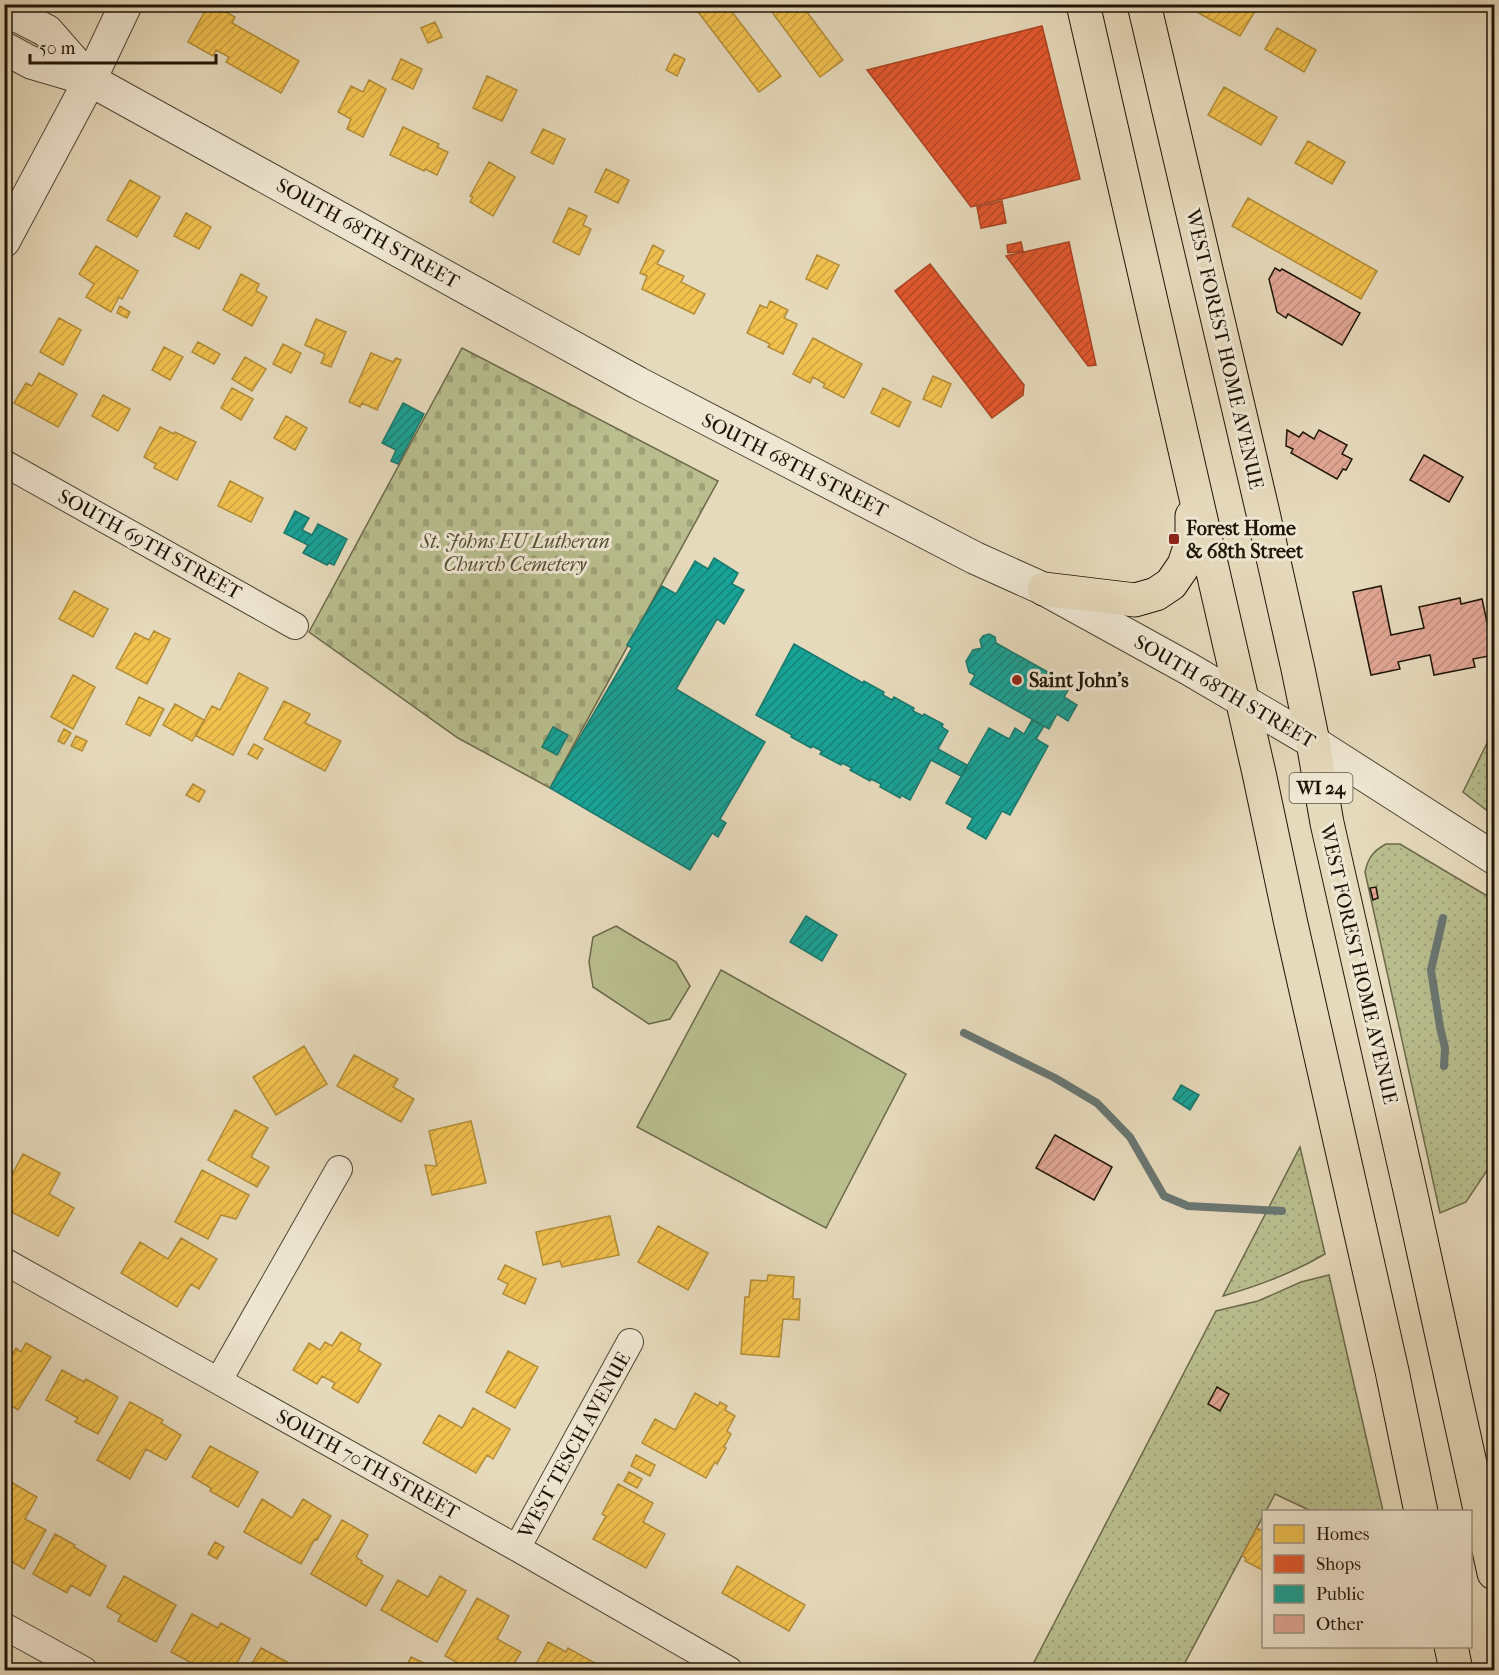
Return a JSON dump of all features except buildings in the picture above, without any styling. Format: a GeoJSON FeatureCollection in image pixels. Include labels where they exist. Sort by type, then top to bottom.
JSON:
{"type":"FeatureCollection","features":[{"type":"Feature","properties":{"kind":"main road","name":"WI 24"},"geometry":{"type":"LineString","coordinates":[[1083,4],[1243,700],[1392,1371],[1421,1510]]}},
{"type":"Feature","properties":{"kind":"main road","name":"WEST FOREST HOME AVENUE"},"geometry":{"type":"LineString","coordinates":[[1144,4],[1263,513],[1313,742],[1327,824],[1413,1199],[1494,1573]]}},
{"type":"Feature","properties":{"kind":"main road"},"geometry":{"type":"LineString","coordinates":[[1044,589],[1135,600],[1156,594],[1171,584],[1184,565],[1192,541],[1192,484]]}},
{"type":"Feature","properties":{"kind":"main road"},"geometry":{"type":"LineString","coordinates":[[1451,1648],[1456,1671]]}},
{"type":"Feature","properties":{"kind":"street"},"geometry":{"type":"LineString","coordinates":[[4,241],[90,80],[126,4]]}},
{"type":"Feature","properties":{"kind":"street","name":"SOUTH 68TH STREET"},"geometry":{"type":"LineString","coordinates":[[4,9],[47,31],[90,80]]}},
{"type":"Feature","properties":{"kind":"street","name":"SOUTH 68TH STREET"},"geometry":{"type":"LineString","coordinates":[[4,48],[32,63],[90,80],[638,383],[975,558],[1044,589],[1243,700],[1494,858]]}},
{"type":"Feature","properties":{"kind":"street","name":"SOUTH 69TH STREET"},"geometry":{"type":"LineString","coordinates":[[4,463],[295,626]]}},
{"type":"Feature","properties":{"kind":"street"},"geometry":{"type":"LineString","coordinates":[[219,1380],[339,1169]]}},
{"type":"Feature","properties":{"kind":"street","name":"SOUTH 70TH STREET"},"geometry":{"type":"LineString","coordinates":[[4,1261],[517,1548],[729,1671]]}},
{"type":"Feature","properties":{"kind":"street","name":"WEST TESCH AVENUE"},"geometry":{"type":"LineString","coordinates":[[517,1548],[630,1342]]}},
{"type":"Feature","properties":{"kind":"street"},"geometry":{"type":"LineString","coordinates":[[4,1626],[84,1671]]}},
{"type":"Feature","properties":{"kind":"green space","name":"St. Johns EU Lutheran Church Cemetery"},"geometry":{"type":"Polygon","coordinates":[[[462,348],[718,481],[550,788],[458,738],[309,632],[462,348]]]}},
{"type":"Feature","properties":{"kind":"green space"},"geometry":{"type":"Polygon","coordinates":[[[1494,729],[1494,816],[1463,792],[1494,729]]]}},
{"type":"Feature","properties":{"kind":"green space"},"geometry":{"type":"Polygon","coordinates":[[[1386,844],[1400,844],[1494,900],[1494,1160],[1466,1202],[1440,1213],[1365,872],[1372,855],[1386,844]]]}},
{"type":"Feature","properties":{"kind":"green space"},"geometry":{"type":"Polygon","coordinates":[[[616,926],[676,962],[690,986],[670,1019],[649,1024],[593,987],[589,962],[593,937],[616,926]]]}},
{"type":"Feature","properties":{"kind":"green space"},"geometry":{"type":"Polygon","coordinates":[[[721,970],[906,1074],[826,1228],[637,1127],[721,970]]]}},
{"type":"Feature","properties":{"kind":"green space"},"geometry":{"type":"Polygon","coordinates":[[[1300,1147],[1325,1254],[1275,1278],[1223,1296],[1300,1147]]]}},
{"type":"Feature","properties":{"kind":"green space"},"geometry":{"type":"Polygon","coordinates":[[[1329,1275],[1383,1510],[1309,1510],[1275,1494],[1267,1510],[1262,1510],[1262,1518],[1181,1670],[1030,1670],[1216,1311],[1258,1301],[1301,1282],[1329,1275]]]}},
{"type":"Feature","properties":{"kind":"waterway"},"geometry":{"type":"LineString","coordinates":[[1443,918],[1431,970],[1445,1048],[1444,1066]]}},
{"type":"Feature","properties":{"kind":"waterway"},"geometry":{"type":"LineString","coordinates":[[964,1033],[1055,1078],[1097,1103],[1130,1137],[1164,1196],[1188,1206],[1282,1211]]}},
{"type":"Feature","properties":{"kind":"place","name":"Forest Home & 68th Street"},"geometry":{"type":"Point","coordinates":[1174,539]}},
{"type":"Feature","properties":{"kind":"place","name":"Saint John's"},"geometry":{"type":"Point","coordinates":[1017,680]}}]}
